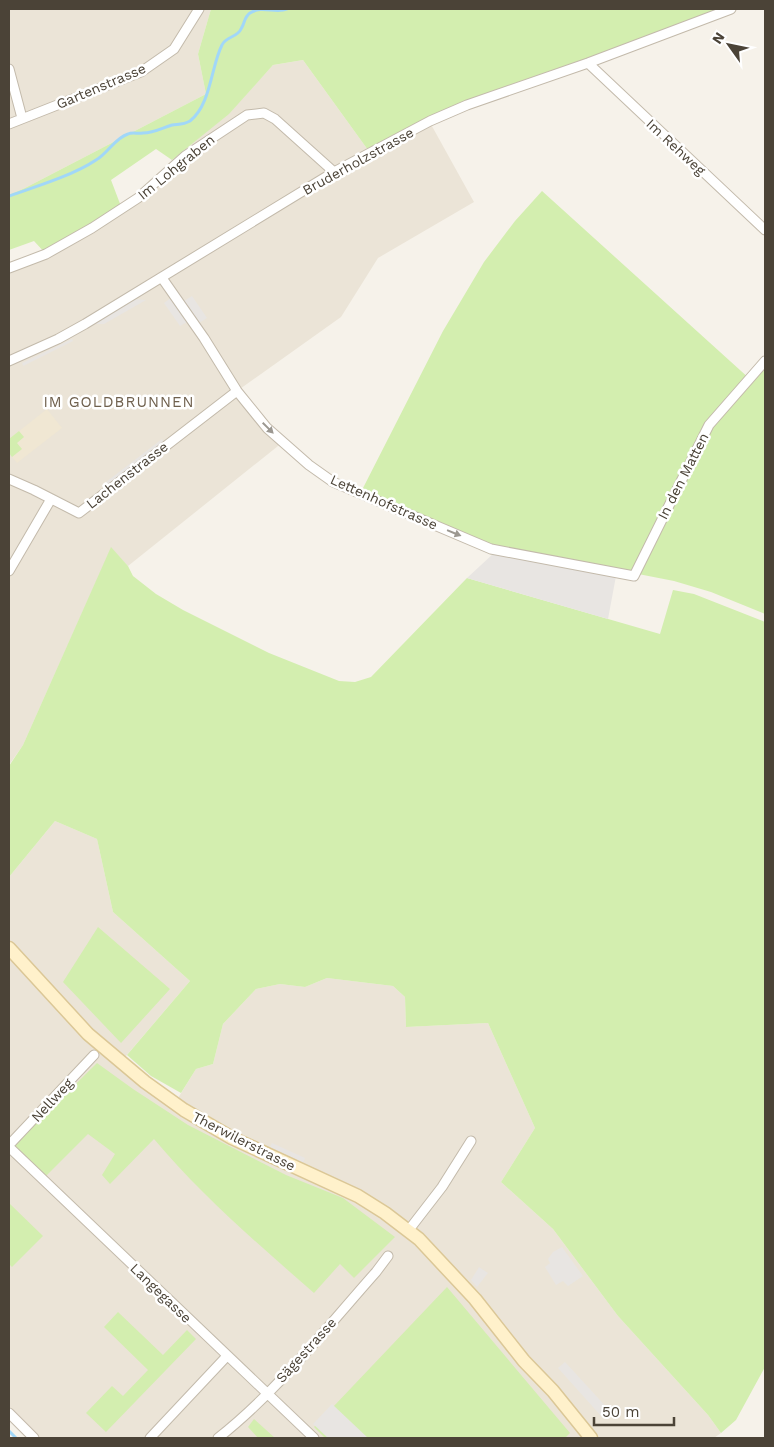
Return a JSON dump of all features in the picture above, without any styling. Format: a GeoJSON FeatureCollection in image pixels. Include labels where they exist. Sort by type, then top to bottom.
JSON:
{"type":"FeatureCollection","features":[{"type":"Feature","properties":{"kind":"main road","name":"Therwilerstrasse"},"geometry":{"type":"LineString","coordinates":[[9,948],[88,1034],[145,1082],[206,1123],[254,1149],[358,1196],[385,1213],[419,1239],[475,1299],[524,1361],[553,1390],[591,1438]]}},
{"type":"Feature","properties":{"kind":"street","name":"Gartenstrasse"},"geometry":{"type":"LineString","coordinates":[[9,124],[141,72],[174,49],[199,9]]}},
{"type":"Feature","properties":{"kind":"street","name":"Bruderholzstrasse"},"geometry":{"type":"LineString","coordinates":[[9,361],[58,340],[334,172],[430,121],[467,105],[588,63],[732,9]]}},
{"type":"Feature","properties":{"kind":"street","name":"Im Rehweg"},"geometry":{"type":"LineString","coordinates":[[588,63],[765,230]]}},
{"type":"Feature","properties":{"kind":"street"},"geometry":{"type":"LineString","coordinates":[[9,69],[22,118]]}},
{"type":"Feature","properties":{"kind":"street","name":"Im Lohgraben"},"geometry":{"type":"LineString","coordinates":[[9,268],[46,254],[92,228],[138,198],[185,156],[247,115],[264,113],[275,120],[334,172]]}},
{"type":"Feature","properties":{"kind":"street","name":"Lettenhofstrasse"},"geometry":{"type":"LineString","coordinates":[[162,278],[197,327],[237,391],[266,428],[309,465],[333,482],[491,549],[634,576]]}},
{"type":"Feature","properties":{"kind":"street","name":"In den Matten"},"geometry":{"type":"LineString","coordinates":[[634,576],[709,425],[765,361]]}},
{"type":"Feature","properties":{"kind":"street","name":"Lachenstrasse"},"geometry":{"type":"LineString","coordinates":[[9,479],[79,512],[237,391]]}},
{"type":"Feature","properties":{"kind":"street"},"geometry":{"type":"LineString","coordinates":[[9,571],[51,498]]}},
{"type":"Feature","properties":{"kind":"street","name":"Nellweg"},"geometry":{"type":"LineString","coordinates":[[9,1146],[94,1055]]}},
{"type":"Feature","properties":{"kind":"street"},"geometry":{"type":"LineString","coordinates":[[408,1231],[442,1187],[471,1141]]}},
{"type":"Feature","properties":{"kind":"street","name":"Langegasse"},"geometry":{"type":"LineString","coordinates":[[9,1146],[314,1438]]}},
{"type":"Feature","properties":{"kind":"street","name":"Sägestrasse"},"geometry":{"type":"LineString","coordinates":[[218,1438],[252,1411],[376,1272],[388,1256]]}},
{"type":"Feature","properties":{"kind":"street"},"geometry":{"type":"LineString","coordinates":[[150,1438],[227,1356]]}},
{"type":"Feature","properties":{"kind":"street"},"geometry":{"type":"LineString","coordinates":[[9,1413],[34,1438]]}},
{"type":"Feature","properties":{"kind":"shaded area"},"geometry":{"type":"Polygon","coordinates":[[[9,9],[211,9],[198,54],[206,94],[9,195],[9,9]]]}},
{"type":"Feature","properties":{"kind":"shaded area"},"geometry":{"type":"Polygon","coordinates":[[[303,60],[368,150],[428,119],[474,202],[378,258],[341,317],[237,391],[283,442],[128,566],[111,548],[23,745],[9,765],[9,268],[46,254],[138,198],[172,160],[229,113],[273,65],[303,60]]]}},
{"type":"Feature","properties":{"kind":"shaded area"},"geometry":{"type":"Polygon","coordinates":[[[192,296],[207,318],[199,323],[184,301],[192,296]]]}},
{"type":"Feature","properties":{"kind":"shaded area"},"geometry":{"type":"Polygon","coordinates":[[[171,298],[187,322],[180,326],[164,303],[171,298]]]}},
{"type":"Feature","properties":{"kind":"shaded area"},"geometry":{"type":"Polygon","coordinates":[[[134,299],[146,300],[104,324],[93,324],[134,299]]]}},
{"type":"Feature","properties":{"kind":"shaded area"},"geometry":{"type":"Polygon","coordinates":[[[72,339],[73,341],[23,366],[22,363],[72,339]]]}},
{"type":"Feature","properties":{"kind":"shaded area"},"geometry":{"type":"Polygon","coordinates":[[[47,409],[62,428],[17,463],[9,453],[9,439],[47,409]]]}},
{"type":"Feature","properties":{"kind":"shaded area"},"geometry":{"type":"Polygon","coordinates":[[[162,439],[164,442],[108,485],[106,482],[162,439]]]}},
{"type":"Feature","properties":{"kind":"shaded area"},"geometry":{"type":"Polygon","coordinates":[[[494,553],[616,576],[608,619],[467,578],[494,553]]]}},
{"type":"Feature","properties":{"kind":"shaded area"},"geometry":{"type":"Polygon","coordinates":[[[55,821],[97,839],[113,912],[190,981],[120,1063],[175,1103],[196,1069],[213,1064],[223,1024],[256,989],[280,984],[305,987],[327,978],[393,986],[405,997],[406,1027],[488,1023],[535,1128],[501,1182],[553,1229],[618,1316],[708,1415],[721,1433],[714,1438],[34,1438],[9,1413],[9,877],[55,821]]]}},
{"type":"Feature","properties":{"kind":"shaded area"},"geometry":{"type":"Polygon","coordinates":[[[272,1143],[305,1158],[303,1163],[270,1147],[272,1143]]]}},
{"type":"Feature","properties":{"kind":"shaded area"},"geometry":{"type":"Polygon","coordinates":[[[562,1247],[583,1276],[568,1286],[563,1281],[556,1285],[545,1267],[550,1263],[548,1259],[553,1252],[562,1247]]]}},
{"type":"Feature","properties":{"kind":"shaded area"},"geometry":{"type":"Polygon","coordinates":[[[479,1267],[488,1273],[477,1287],[471,1280],[479,1267]]]}},
{"type":"Feature","properties":{"kind":"shaded area"},"geometry":{"type":"Polygon","coordinates":[[[565,1362],[610,1411],[602,1417],[558,1368],[565,1362]]]}},
{"type":"Feature","properties":{"kind":"shaded area"},"geometry":{"type":"Polygon","coordinates":[[[332,1404],[368,1438],[328,1438],[313,1424],[332,1404]]]}},
{"type":"Feature","properties":{"kind":"green space"},"geometry":{"type":"Polygon","coordinates":[[[211,9],[722,9],[478,96],[368,150],[303,60],[273,65],[229,114],[172,160],[156,149],[111,180],[122,209],[46,254],[34,241],[9,250],[9,195],[206,94],[198,54],[211,9]]]}},
{"type":"Feature","properties":{"kind":"green space"},"geometry":{"type":"Polygon","coordinates":[[[542,191],[751,380],[765,365],[765,614],[711,592],[674,581],[495,546],[362,490],[443,331],[484,262],[515,221],[542,191]]]}},
{"type":"Feature","properties":{"kind":"green space"},"geometry":{"type":"Polygon","coordinates":[[[19,431],[24,437],[17,443],[22,449],[12,457],[9,453],[9,439],[19,431]]]}},
{"type":"Feature","properties":{"kind":"green space"},"geometry":{"type":"Polygon","coordinates":[[[111,547],[128,566],[133,576],[156,594],[183,610],[269,653],[339,681],[355,682],[371,677],[467,578],[660,634],[673,590],[694,594],[765,622],[765,1367],[736,1420],[721,1433],[708,1415],[618,1316],[553,1229],[501,1182],[535,1128],[488,1023],[406,1027],[405,997],[393,986],[327,978],[305,987],[280,984],[256,989],[223,1024],[213,1064],[196,1069],[181,1093],[151,1076],[127,1055],[190,981],[113,912],[97,839],[55,821],[9,877],[9,766],[23,745],[111,547]]]}},
{"type":"Feature","properties":{"kind":"green space"},"geometry":{"type":"Polygon","coordinates":[[[98,927],[170,989],[121,1043],[63,982],[98,927]]]}},
{"type":"Feature","properties":{"kind":"green space"},"geometry":{"type":"Polygon","coordinates":[[[97,1063],[188,1125],[286,1175],[343,1198],[395,1237],[354,1278],[340,1264],[314,1293],[211,1200],[154,1139],[110,1184],[102,1175],[115,1154],[88,1134],[46,1176],[14,1145],[97,1063]]]}},
{"type":"Feature","properties":{"kind":"green space"},"geometry":{"type":"Polygon","coordinates":[[[9,1203],[43,1236],[12,1267],[9,1264],[9,1203]]]}},
{"type":"Feature","properties":{"kind":"green space"},"geometry":{"type":"Polygon","coordinates":[[[447,1287],[570,1433],[565,1438],[325,1438],[314,1427],[447,1287]]]}},
{"type":"Feature","properties":{"kind":"green space"},"geometry":{"type":"Polygon","coordinates":[[[118,1312],[163,1355],[187,1330],[196,1339],[106,1432],[86,1413],[112,1386],[123,1396],[148,1370],[104,1327],[118,1312]]]}},
{"type":"Feature","properties":{"kind":"green space"},"geometry":{"type":"Polygon","coordinates":[[[254,1419],[275,1438],[258,1438],[248,1427],[254,1419]]]}},
{"type":"Feature","properties":{"kind":"waterway"},"geometry":{"type":"LineString","coordinates":[[9,196],[77,171],[100,157],[123,136],[131,133],[151,132],[190,121],[202,105],[210,85],[218,54],[224,42],[239,32],[250,13],[259,10],[278,11],[287,9]]}},
{"type":"Feature","properties":{"kind":"waterway"},"geometry":{"type":"LineString","coordinates":[[9,1431],[16,1438]]}},
{"type":"Feature","properties":{"kind":"district","name":"IM GOLDBRUNNEN"},"geometry":{"type":"Point","coordinates":[119,402]}}]}
